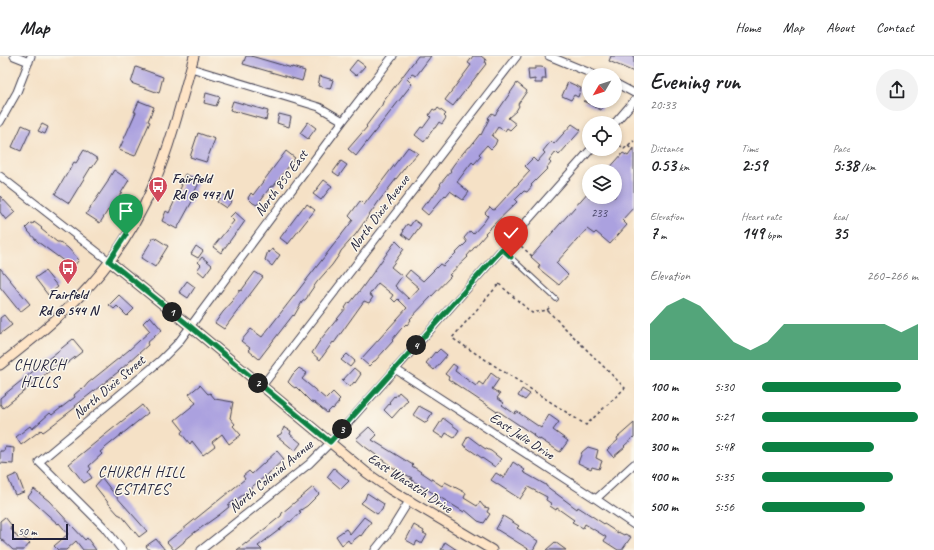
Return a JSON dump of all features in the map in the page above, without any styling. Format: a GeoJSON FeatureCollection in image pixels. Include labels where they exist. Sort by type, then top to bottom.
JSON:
{"type":"FeatureCollection","features":[{"type":"Feature","properties":{"kind":"street"},"geometry":{"type":"LineString","coordinates":[[0,122],[17,92],[30,59],[14,56]]}},
{"type":"Feature","properties":{"kind":"street"},"geometry":{"type":"LineString","coordinates":[[0,365],[73,304],[88,288],[109,261],[135,221],[155,182],[167,148],[194,56]]}},
{"type":"Feature","properties":{"kind":"street","name":"North 850 East"},"geometry":{"type":"LineString","coordinates":[[191,327],[343,121],[393,56]]}},
{"type":"Feature","properties":{"kind":"street","name":"North Dixie Avenue"},"geometry":{"type":"LineString","coordinates":[[262,386],[517,56]]}},
{"type":"Feature","properties":{"kind":"street"},"geometry":{"type":"LineString","coordinates":[[549,56],[582,70]]}},
{"type":"Feature","properties":{"kind":"street"},"geometry":{"type":"LineString","coordinates":[[191,68],[319,107],[343,121]]}},
{"type":"Feature","properties":{"kind":"street"},"geometry":{"type":"LineString","coordinates":[[622,87],[634,93]]}},
{"type":"Feature","properties":{"kind":"street"},"geometry":{"type":"LineString","coordinates":[[621,116],[634,101]]}},
{"type":"Feature","properties":{"kind":"street","name":"North Colonial Avenue"},"geometry":{"type":"LineString","coordinates":[[202,550],[310,464],[586,156]]}},
{"type":"Feature","properties":{"kind":"street","name":"East Wasatch Drive"},"geometry":{"type":"LineString","coordinates":[[0,176],[191,327],[367,473],[409,501],[492,550]]}},
{"type":"Feature","properties":{"kind":"street","name":"North Dixie Street"},"geometry":{"type":"LineString","coordinates":[[122,550],[104,527],[39,462],[160,361],[191,327]]}},
{"type":"Feature","properties":{"kind":"street","name":"East Julie Drive"},"geometry":{"type":"LineString","coordinates":[[395,369],[634,525]]}},
{"type":"Feature","properties":{"kind":"street"},"geometry":{"type":"LineString","coordinates":[[596,499],[634,464]]}},
{"type":"Feature","properties":{"kind":"street"},"geometry":{"type":"LineString","coordinates":[[375,550],[391,530],[409,501]]}},
{"type":"Feature","properties":{"kind":"lane"},"geometry":{"type":"LineString","coordinates":[[502,249],[556,299]]}},
{"type":"Feature","properties":{"kind":"path"},"geometry":{"type":"LineString","coordinates":[[622,147],[624,149],[633,141],[634,142]]}},
{"type":"Feature","properties":{"kind":"path"},"geometry":{"type":"LineString","coordinates":[[628,146],[634,151]]}},
{"type":"Feature","properties":{"kind":"path"},"geometry":{"type":"LineString","coordinates":[[520,246],[532,256]]}},
{"type":"Feature","properties":{"kind":"path"},"geometry":{"type":"LineString","coordinates":[[547,310],[625,388],[586,426],[452,338],[499,284],[532,313],[547,310],[550,307]]}},
{"type":"Feature","properties":{"kind":"building"},"geometry":{"type":"Polygon","coordinates":[[[246,56],[251,56],[305,71],[302,81],[243,64],[246,56]]]}},
{"type":"Feature","properties":{"kind":"building"},"geometry":{"type":"Polygon","coordinates":[[[418,56],[431,56],[416,76],[412,74],[407,79],[412,84],[356,156],[348,149],[367,127],[366,126],[383,102],[418,56]]]}},
{"type":"Feature","properties":{"kind":"building"},"geometry":{"type":"Polygon","coordinates":[[[473,56],[481,56],[486,60],[486,64],[453,106],[445,100],[471,65],[468,63],[473,56]]]}},
{"type":"Feature","properties":{"kind":"building"},"geometry":{"type":"Polygon","coordinates":[[[611,56],[634,56],[634,72],[609,61],[611,56]]]}},
{"type":"Feature","properties":{"kind":"building"},"geometry":{"type":"Polygon","coordinates":[[[357,60],[365,66],[356,76],[349,70],[357,60]]]}},
{"type":"Feature","properties":{"kind":"building"},"geometry":{"type":"Polygon","coordinates":[[[136,67],[163,77],[159,93],[131,83],[136,67]]]}},
{"type":"Feature","properties":{"kind":"building"},"geometry":{"type":"Polygon","coordinates":[[[535,67],[545,68],[546,79],[542,79],[542,83],[535,83],[535,79],[529,80],[528,69],[535,69],[535,67]]]}},
{"type":"Feature","properties":{"kind":"building"},"geometry":{"type":"Polygon","coordinates":[[[320,76],[333,80],[330,89],[318,86],[320,76]]]}},
{"type":"Feature","properties":{"kind":"building"},"geometry":{"type":"Polygon","coordinates":[[[568,82],[581,88],[578,97],[574,95],[571,100],[562,96],[568,82]]]}},
{"type":"Feature","properties":{"kind":"building"},"geometry":{"type":"Polygon","coordinates":[[[517,83],[527,91],[518,104],[519,106],[516,111],[508,118],[516,124],[510,130],[507,128],[505,131],[498,127],[492,136],[497,140],[495,145],[491,149],[487,145],[479,154],[481,156],[474,164],[472,162],[457,182],[469,192],[463,200],[450,191],[428,215],[421,209],[432,196],[433,197],[441,185],[440,184],[451,171],[450,170],[454,164],[480,134],[481,135],[489,119],[488,118],[492,113],[495,115],[517,83]]]}},
{"type":"Feature","properties":{"kind":"building"},"geometry":{"type":"Polygon","coordinates":[[[206,93],[220,97],[216,106],[204,103],[206,93]]]}},
{"type":"Feature","properties":{"kind":"building"},"geometry":{"type":"Polygon","coordinates":[[[139,101],[154,107],[148,121],[150,122],[135,156],[119,150],[136,112],[134,112],[139,101]]]}},
{"type":"Feature","properties":{"kind":"building"},"geometry":{"type":"Polygon","coordinates":[[[233,101],[268,111],[266,120],[230,110],[233,101]]]}},
{"type":"Feature","properties":{"kind":"building"},"geometry":{"type":"Polygon","coordinates":[[[438,108],[446,114],[444,116],[446,118],[442,124],[439,122],[424,142],[415,135],[421,127],[423,128],[431,117],[429,115],[433,109],[436,111],[438,108]]]}},
{"type":"Feature","properties":{"kind":"building"},"geometry":{"type":"Polygon","coordinates":[[[279,114],[291,117],[289,127],[277,123],[279,114]]]}},
{"type":"Feature","properties":{"kind":"building"},"geometry":{"type":"Polygon","coordinates":[[[308,122],[316,128],[308,139],[300,133],[308,122]]]}},
{"type":"Feature","properties":{"kind":"building"},"geometry":{"type":"Polygon","coordinates":[[[42,124],[48,127],[45,134],[38,131],[42,124]]]}},
{"type":"Feature","properties":{"kind":"building"},"geometry":{"type":"Polygon","coordinates":[[[572,124],[581,130],[559,155],[556,152],[549,161],[551,163],[548,168],[531,185],[532,186],[527,192],[524,191],[515,200],[517,202],[485,233],[486,234],[467,256],[468,257],[449,275],[451,276],[410,319],[411,320],[407,325],[406,324],[401,329],[392,340],[393,341],[375,361],[369,366],[361,359],[407,308],[398,299],[395,302],[391,298],[393,295],[378,283],[369,295],[373,297],[369,303],[364,301],[320,360],[312,353],[396,241],[404,249],[391,267],[402,276],[395,286],[409,299],[419,288],[405,276],[410,270],[423,281],[440,264],[443,266],[467,242],[464,238],[470,231],[473,234],[484,222],[488,216],[485,213],[490,207],[493,210],[495,209],[530,171],[525,166],[533,158],[537,162],[545,153],[543,151],[551,141],[554,144],[572,124]]]}},
{"type":"Feature","properties":{"kind":"building"},"geometry":{"type":"Polygon","coordinates":[[[22,125],[31,129],[21,151],[12,147],[22,125]]]}},
{"type":"Feature","properties":{"kind":"building"},"geometry":{"type":"Polygon","coordinates":[[[198,133],[215,139],[206,162],[190,157],[198,133]]]}},
{"type":"Feature","properties":{"kind":"building"},"geometry":{"type":"Polygon","coordinates":[[[408,147],[418,153],[379,201],[356,234],[317,282],[306,299],[302,302],[294,316],[293,315],[259,359],[248,350],[250,348],[241,341],[251,329],[262,337],[353,220],[349,216],[360,201],[364,205],[408,147]]]}},
{"type":"Feature","properties":{"kind":"building"},"geometry":{"type":"Polygon","coordinates":[[[634,148],[634,207],[622,220],[627,225],[610,244],[596,232],[594,234],[587,229],[556,263],[568,275],[559,285],[538,268],[540,265],[531,257],[582,199],[582,204],[622,204],[622,164],[613,164],[622,156],[623,153],[628,156],[634,148]]]}},
{"type":"Feature","properties":{"kind":"building"},"geometry":{"type":"Polygon","coordinates":[[[84,150],[98,159],[92,168],[91,167],[69,203],[55,194],[74,162],[76,163],[84,150]]]}},
{"type":"Feature","properties":{"kind":"building"},"geometry":{"type":"Polygon","coordinates":[[[286,151],[295,158],[257,205],[253,203],[248,198],[251,193],[253,195],[286,151]]]}},
{"type":"Feature","properties":{"kind":"building"},"geometry":{"type":"Polygon","coordinates":[[[341,161],[347,165],[339,176],[333,172],[341,161]]]}},
{"type":"Feature","properties":{"kind":"building"},"geometry":{"type":"Polygon","coordinates":[[[114,170],[129,180],[110,211],[108,210],[100,223],[86,214],[114,170]]]}},
{"type":"Feature","properties":{"kind":"building"},"geometry":{"type":"Polygon","coordinates":[[[185,174],[200,181],[193,195],[195,196],[177,229],[162,221],[166,211],[169,213],[182,185],[180,184],[185,174]]]}},
{"type":"Feature","properties":{"kind":"building"},"geometry":{"type":"Polygon","coordinates":[[[324,180],[332,186],[321,200],[313,194],[324,180]]]}},
{"type":"Feature","properties":{"kind":"building"},"geometry":{"type":"Polygon","coordinates":[[[222,194],[232,201],[226,208],[217,202],[222,194]]]}},
{"type":"Feature","properties":{"kind":"building"},"geometry":{"type":"Polygon","coordinates":[[[0,196],[15,212],[6,220],[0,212],[0,196]]]}},
{"type":"Feature","properties":{"kind":"building"},"geometry":{"type":"Polygon","coordinates":[[[307,204],[315,210],[288,244],[280,238],[307,204]]]}},
{"type":"Feature","properties":{"kind":"building"},"geometry":{"type":"Polygon","coordinates":[[[235,212],[245,221],[221,253],[213,247],[234,221],[230,217],[235,212]]]}},
{"type":"Feature","properties":{"kind":"building"},"geometry":{"type":"Polygon","coordinates":[[[414,220],[421,225],[410,240],[402,234],[407,224],[410,226],[414,220]]]}},
{"type":"Feature","properties":{"kind":"building"},"geometry":{"type":"Polygon","coordinates":[[[34,222],[57,242],[60,242],[68,248],[79,260],[66,275],[59,269],[65,262],[38,242],[26,228],[34,222]]]}},
{"type":"Feature","properties":{"kind":"building"},"geometry":{"type":"Polygon","coordinates":[[[154,237],[168,246],[155,267],[141,258],[154,237]]]}},
{"type":"Feature","properties":{"kind":"building"},"geometry":{"type":"Polygon","coordinates":[[[196,246],[203,251],[198,258],[191,254],[196,246]]]}},
{"type":"Feature","properties":{"kind":"building"},"geometry":{"type":"Polygon","coordinates":[[[272,249],[280,255],[272,266],[265,260],[268,251],[269,253],[272,249]]]}},
{"type":"Feature","properties":{"kind":"building"},"geometry":{"type":"Polygon","coordinates":[[[202,257],[212,265],[204,276],[197,270],[201,265],[198,262],[202,257]]]}},
{"type":"Feature","properties":{"kind":"building"},"geometry":{"type":"Polygon","coordinates":[[[0,268],[30,304],[20,312],[0,287],[0,268]]]}},
{"type":"Feature","properties":{"kind":"building"},"geometry":{"type":"Polygon","coordinates":[[[45,271],[58,287],[48,295],[35,278],[45,271]]]}},
{"type":"Feature","properties":{"kind":"building"},"geometry":{"type":"Polygon","coordinates":[[[255,272],[263,277],[224,329],[215,323],[255,272]]]}},
{"type":"Feature","properties":{"kind":"building"},"geometry":{"type":"Polygon","coordinates":[[[187,281],[195,287],[188,298],[179,292],[187,281]]]}},
{"type":"Feature","properties":{"kind":"building"},"geometry":{"type":"Polygon","coordinates":[[[119,295],[134,309],[127,316],[117,306],[114,309],[109,305],[119,295]]]}},
{"type":"Feature","properties":{"kind":"building"},"geometry":{"type":"Polygon","coordinates":[[[4,315],[12,325],[0,334],[0,318],[4,315]]]}},
{"type":"Feature","properties":{"kind":"building"},"geometry":{"type":"Polygon","coordinates":[[[150,316],[162,330],[147,343],[148,345],[118,372],[75,406],[76,407],[46,430],[43,432],[41,430],[21,445],[16,437],[30,426],[32,429],[50,413],[52,415],[75,397],[74,395],[82,388],[83,389],[88,383],[150,331],[143,323],[150,316]]]}},
{"type":"Feature","properties":{"kind":"building"},"geometry":{"type":"Polygon","coordinates":[[[73,339],[83,351],[65,365],[62,361],[3,408],[0,404],[0,398],[73,339]]]}},
{"type":"Feature","properties":{"kind":"building"},"geometry":{"type":"Polygon","coordinates":[[[440,349],[447,355],[434,370],[426,363],[435,352],[436,353],[440,349]]]}},
{"type":"Feature","properties":{"kind":"building"},"geometry":{"type":"Polygon","coordinates":[[[347,354],[355,361],[350,367],[341,360],[347,354]]]}},
{"type":"Feature","properties":{"kind":"building"},"geometry":{"type":"Polygon","coordinates":[[[453,364],[457,367],[455,371],[476,386],[479,382],[483,385],[491,373],[499,379],[492,389],[500,394],[497,398],[504,403],[502,405],[515,414],[516,411],[541,428],[549,415],[559,422],[553,430],[568,441],[560,452],[533,436],[534,435],[448,379],[449,377],[445,374],[453,364]]]}},
{"type":"Feature","properties":{"kind":"building"},"geometry":{"type":"Polygon","coordinates":[[[299,368],[307,373],[302,379],[326,399],[333,392],[340,399],[333,409],[332,408],[327,413],[315,403],[311,402],[296,387],[295,388],[288,382],[299,368]]]}},
{"type":"Feature","properties":{"kind":"building"},"geometry":{"type":"Polygon","coordinates":[[[354,368],[361,374],[355,383],[354,382],[350,387],[342,381],[354,368]]]}},
{"type":"Feature","properties":{"kind":"building"},"geometry":{"type":"Polygon","coordinates":[[[200,385],[215,399],[233,402],[230,418],[235,424],[233,426],[241,435],[229,444],[222,434],[212,442],[215,446],[203,455],[192,441],[190,444],[181,433],[183,430],[175,420],[196,403],[189,394],[200,385]]]}},
{"type":"Feature","properties":{"kind":"building"},"geometry":{"type":"Polygon","coordinates":[[[522,389],[530,394],[525,400],[518,396],[522,389]]]}},
{"type":"Feature","properties":{"kind":"building"},"geometry":{"type":"Polygon","coordinates":[[[399,392],[408,400],[392,418],[384,410],[394,396],[395,397],[399,392]]]}},
{"type":"Feature","properties":{"kind":"building"},"geometry":{"type":"Polygon","coordinates":[[[142,405],[148,413],[100,452],[102,454],[89,466],[91,469],[88,472],[92,478],[84,483],[69,464],[142,405]]]}},
{"type":"Feature","properties":{"kind":"building"},"geometry":{"type":"Polygon","coordinates":[[[419,406],[432,413],[426,423],[413,415],[419,406]]]}},
{"type":"Feature","properties":{"kind":"building"},"geometry":{"type":"Polygon","coordinates":[[[443,418],[459,430],[454,438],[446,433],[443,438],[434,432],[443,418]]]}},
{"type":"Feature","properties":{"kind":"building"},"geometry":{"type":"Polygon","coordinates":[[[634,423],[634,437],[613,457],[607,450],[618,440],[617,438],[634,423]]]}},
{"type":"Feature","properties":{"kind":"building"},"geometry":{"type":"Polygon","coordinates":[[[284,427],[291,431],[290,434],[301,443],[295,451],[277,436],[281,434],[284,427]]]}},
{"type":"Feature","properties":{"kind":"building"},"geometry":{"type":"Polygon","coordinates":[[[369,427],[377,435],[372,440],[413,465],[412,466],[442,486],[445,482],[466,493],[464,498],[477,506],[480,502],[484,507],[489,508],[487,512],[490,514],[484,523],[478,521],[465,510],[464,512],[410,479],[412,478],[392,467],[364,446],[356,439],[369,427]]]}},
{"type":"Feature","properties":{"kind":"building"},"geometry":{"type":"Polygon","coordinates":[[[468,436],[501,459],[495,467],[463,445],[468,436]]]}},
{"type":"Feature","properties":{"kind":"building"},"geometry":{"type":"Polygon","coordinates":[[[5,447],[14,448],[13,464],[0,463],[0,451],[4,451],[5,447]]]}},
{"type":"Feature","properties":{"kind":"building"},"geometry":{"type":"Polygon","coordinates":[[[588,447],[598,450],[596,458],[602,461],[599,469],[592,467],[591,469],[578,463],[582,452],[588,447]]]}},
{"type":"Feature","properties":{"kind":"building"},"geometry":{"type":"Polygon","coordinates":[[[277,451],[284,459],[248,490],[249,491],[228,505],[229,507],[195,532],[174,550],[167,542],[245,479],[243,476],[249,471],[252,474],[277,451]]]}},
{"type":"Feature","properties":{"kind":"building"},"geometry":{"type":"Polygon","coordinates":[[[513,462],[525,470],[523,472],[546,485],[577,509],[578,507],[618,533],[631,537],[622,550],[618,550],[604,541],[606,537],[585,524],[583,528],[572,522],[574,520],[557,508],[556,510],[550,506],[552,504],[546,500],[547,497],[528,487],[520,499],[491,480],[496,473],[504,478],[513,462]]]}},
{"type":"Feature","properties":{"kind":"building"},"geometry":{"type":"Polygon","coordinates":[[[334,468],[349,481],[341,489],[327,477],[334,468]]]}},
{"type":"Feature","properties":{"kind":"building"},"geometry":{"type":"Polygon","coordinates":[[[17,474],[24,492],[15,495],[8,478],[17,474]]]}},
{"type":"Feature","properties":{"kind":"building"},"geometry":{"type":"Polygon","coordinates":[[[102,478],[147,531],[139,537],[95,486],[102,478]]]}},
{"type":"Feature","properties":{"kind":"building"},"geometry":{"type":"Polygon","coordinates":[[[313,487],[319,494],[307,506],[299,511],[301,512],[290,522],[289,521],[258,546],[262,550],[237,550],[281,516],[282,513],[313,487]]]}},
{"type":"Feature","properties":{"kind":"building"},"geometry":{"type":"Polygon","coordinates":[[[34,489],[49,501],[85,540],[87,538],[96,550],[83,550],[76,541],[66,550],[58,550],[54,546],[68,534],[59,523],[58,524],[28,497],[34,489]]]}},
{"type":"Feature","properties":{"kind":"building"},"geometry":{"type":"Polygon","coordinates":[[[367,493],[384,504],[382,510],[377,514],[361,503],[365,499],[367,493]]]}},
{"type":"Feature","properties":{"kind":"building"},"geometry":{"type":"Polygon","coordinates":[[[503,516],[519,526],[517,528],[538,541],[533,550],[530,550],[496,529],[503,516]]]}},
{"type":"Feature","properties":{"kind":"building"},"geometry":{"type":"Polygon","coordinates":[[[5,517],[12,526],[10,528],[18,538],[21,535],[30,543],[24,550],[13,550],[0,538],[0,521],[5,517]]]}},
{"type":"Feature","properties":{"kind":"building"},"geometry":{"type":"Polygon","coordinates":[[[364,517],[371,522],[361,536],[360,535],[350,543],[348,540],[342,545],[336,536],[346,529],[350,534],[364,517]]]}},
{"type":"Feature","properties":{"kind":"building"},"geometry":{"type":"Polygon","coordinates":[[[414,525],[424,531],[423,533],[427,535],[422,544],[417,541],[415,545],[406,540],[414,525]]]}},
{"type":"Feature","properties":{"kind":"building"},"geometry":{"type":"Polygon","coordinates":[[[156,539],[165,550],[149,550],[146,546],[156,539]]]}},
{"type":"Feature","properties":{"kind":"building"},"geometry":{"type":"Polygon","coordinates":[[[445,542],[457,550],[441,550],[445,542]]]}},
{"type":"Feature","properties":{"kind":"building"},"geometry":{"type":"Polygon","coordinates":[[[555,542],[566,550],[546,550],[555,542]]]}},
{"type":"Feature","properties":{"kind":"place","name":"Fairfield Rd @ 447 N"},"geometry":{"type":"Point","coordinates":[158,203]}},
{"type":"Feature","properties":{"kind":"place","name":"Fairfield Rd @ 544 N"},"geometry":{"type":"Point","coordinates":[68,285]}},
{"type":"Feature","properties":{"kind":"district","name":"CHURCH HILLS"},"geometry":{"type":"Point","coordinates":[40,374]}},
{"type":"Feature","properties":{"kind":"district","name":"CHURCH HILL ESTATES"},"geometry":{"type":"Point","coordinates":[142,480]}},
{"type":"Feature","properties":{"kind":"route"},"geometry":{"type":"LineString","coordinates":[[126,235],[109,261],[330,442],[502,249],[511,257]]}}]}
